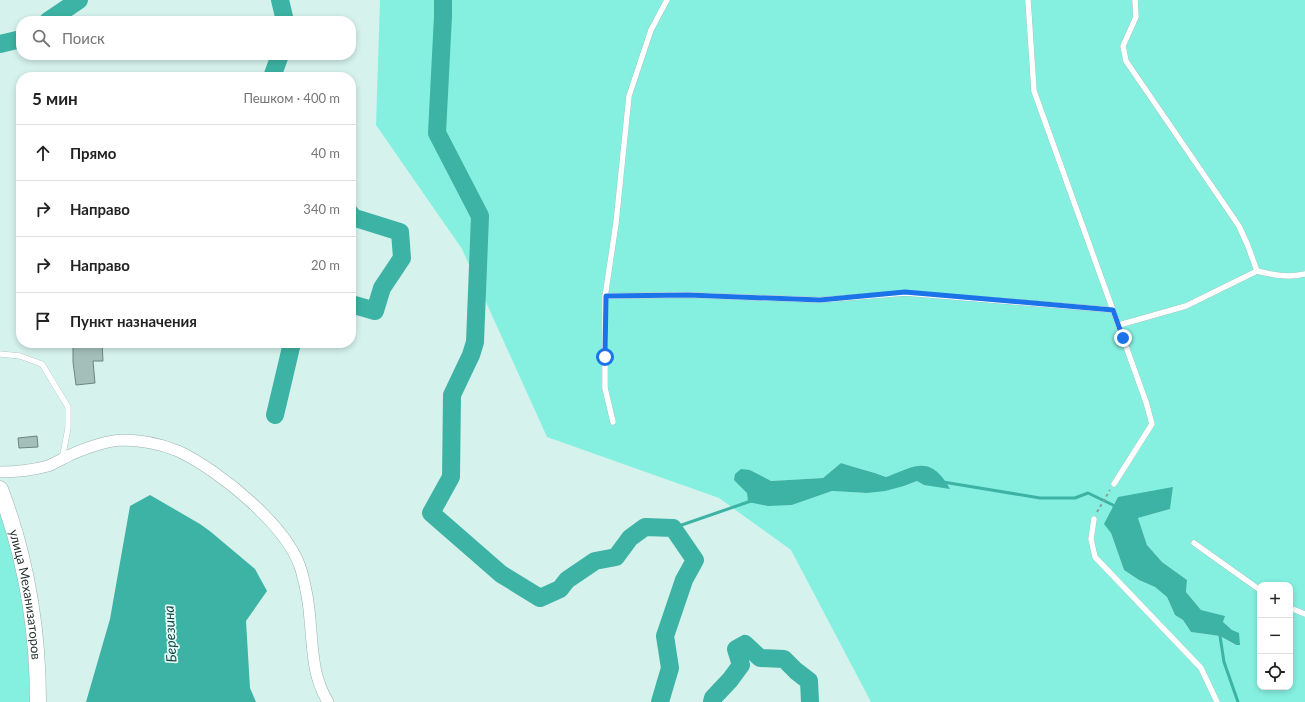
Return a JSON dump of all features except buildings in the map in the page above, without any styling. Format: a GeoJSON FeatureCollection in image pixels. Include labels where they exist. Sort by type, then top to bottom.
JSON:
{"type":"FeatureCollection","features":[{"type":"Feature","properties":{"kind":"street"},"geometry":{"type":"LineString","coordinates":[[0,472],[20,471],[48,466],[62,459],[102,444],[121,440],[138,441],[159,445],[177,451],[211,470],[267,517],[289,544],[302,572],[310,620],[313,662],[317,680],[328,702]]}},
{"type":"Feature","properties":{"kind":"street","name":"улица Механизаторов"},"geometry":{"type":"LineString","coordinates":[[0,489],[18,545],[27,585],[37,658],[38,702]]}},
{"type":"Feature","properties":{"kind":"lane"},"geometry":{"type":"LineString","coordinates":[[613,422],[605,388],[606,296],[616,223],[629,96],[651,30],[668,0]]}},
{"type":"Feature","properties":{"kind":"lane"},"geometry":{"type":"LineString","coordinates":[[1028,0],[1034,91],[1119,325],[1146,402],[1152,424],[1114,484]]}},
{"type":"Feature","properties":{"kind":"lane"},"geometry":{"type":"LineString","coordinates":[[1135,0],[1136,17],[1123,46],[1126,61],[1239,226],[1257,271]]}},
{"type":"Feature","properties":{"kind":"lane"},"geometry":{"type":"LineString","coordinates":[[1119,325],[1186,306],[1257,271],[1270,275],[1295,276],[1305,274]]}},
{"type":"Feature","properties":{"kind":"lane"},"geometry":{"type":"LineString","coordinates":[[606,296],[688,295],[820,300],[905,292],[1113,310]]}},
{"type":"Feature","properties":{"kind":"lane"},"geometry":{"type":"LineString","coordinates":[[0,354],[20,356],[42,364],[68,407],[68,428],[62,459]]}},
{"type":"Feature","properties":{"kind":"lane"},"geometry":{"type":"LineString","coordinates":[[1094,519],[1091,539],[1095,557],[1201,668],[1217,702]]}},
{"type":"Feature","properties":{"kind":"lane"},"geometry":{"type":"LineString","coordinates":[[1194,543],[1257,588]]}},
{"type":"Feature","properties":{"kind":"lane"},"geometry":{"type":"LineString","coordinates":[[1293,609],[1305,614]]}},
{"type":"Feature","properties":{"kind":"path"},"geometry":{"type":"LineString","coordinates":[[1094,519],[1114,484]]}},
{"type":"Feature","properties":{"kind":"shaded area"},"geometry":{"type":"Polygon","coordinates":[[[380,0],[1305,0],[1305,702],[871,702],[791,550],[719,498],[547,437],[462,249],[376,125],[380,0]],[[841,463],[823,478],[770,481],[750,470],[747,493],[748,502],[792,505],[832,491],[867,493],[904,486],[917,481],[924,485],[919,466],[886,477],[841,463]],[[1173,487],[1111,533],[1124,570],[1139,580],[1155,587],[1167,597],[1175,615],[1183,620],[1191,632],[1220,636],[1235,645],[1232,630],[1223,622],[1224,616],[1201,610],[1186,592],[1187,580],[1162,562],[1147,545],[1138,518],[1170,509],[1173,487]]]}},
{"type":"Feature","properties":{"kind":"shaded area"},"geometry":{"type":"Polygon","coordinates":[[[0,508],[13,546],[27,614],[30,702],[0,702],[0,508]]]}},
{"type":"Feature","properties":{"kind":"water"},"geometry":{"type":"Polygon","coordinates":[[[841,463],[886,477],[916,466],[929,467],[934,469],[945,480],[950,489],[924,485],[917,481],[885,491],[867,493],[832,491],[792,505],[768,506],[748,502],[747,493],[734,480],[735,474],[741,469],[750,470],[771,481],[823,478],[841,463]]]}},
{"type":"Feature","properties":{"kind":"water"},"geometry":{"type":"Polygon","coordinates":[[[1173,487],[1170,509],[1138,518],[1147,545],[1162,562],[1187,580],[1186,592],[1201,610],[1225,616],[1223,622],[1232,630],[1239,633],[1240,645],[1236,645],[1220,636],[1191,632],[1183,620],[1175,615],[1167,597],[1155,587],[1139,580],[1124,570],[1111,533],[1104,524],[1118,497],[1173,487]]]}},
{"type":"Feature","properties":{"kind":"water"},"geometry":{"type":"Polygon","coordinates":[[[150,495],[211,532],[255,569],[267,591],[246,621],[250,688],[256,702],[86,702],[110,619],[130,506],[150,495]]]}},
{"type":"Feature","properties":{"kind":"waterway"},"geometry":{"type":"LineString","coordinates":[[55,16],[79,0]]}},
{"type":"Feature","properties":{"kind":"waterway","name":"Березина"},"geometry":{"type":"LineString","coordinates":[[280,0],[284,16]]}},
{"type":"Feature","properties":{"kind":"waterway"},"geometry":{"type":"LineString","coordinates":[[443,0],[437,133],[480,216],[475,342],[471,355],[452,395],[451,477],[431,513],[501,574],[540,598],[560,589],[567,580],[595,561],[616,557],[630,538],[645,527],[673,528],[695,560],[684,580],[665,636],[670,668],[660,702]]}},
{"type":"Feature","properties":{"kind":"waterway"},"geometry":{"type":"LineString","coordinates":[[0,44],[16,40]]}},
{"type":"Feature","properties":{"kind":"waterway","name":"Березина"},"geometry":{"type":"LineString","coordinates":[[274,72],[278,60]]}},
{"type":"Feature","properties":{"kind":"waterway","name":"Березина"},"geometry":{"type":"LineString","coordinates":[[356,218],[400,232],[402,258],[382,288],[375,311],[356,305]]}},
{"type":"Feature","properties":{"kind":"waterway","name":"Березина"},"geometry":{"type":"LineString","coordinates":[[275,415],[291,348]]}},
{"type":"Feature","properties":{"kind":"waterway"},"geometry":{"type":"LineString","coordinates":[[943,482],[1040,498],[1075,498],[1088,493],[1113,505],[1115,508]]}},
{"type":"Feature","properties":{"kind":"waterway"},"geometry":{"type":"LineString","coordinates":[[673,528],[751,501]]}},
{"type":"Feature","properties":{"kind":"waterway"},"geometry":{"type":"LineString","coordinates":[[1219,633],[1224,662],[1238,702]]}},
{"type":"Feature","properties":{"kind":"waterway"},"geometry":{"type":"LineString","coordinates":[[712,702],[713,698],[730,680],[741,665],[736,649],[745,644],[760,658],[784,659],[809,681],[810,702]]}},
{"type":"Feature","properties":{"kind":"route"},"geometry":{"type":"LineString","coordinates":[[605,357],[606,296],[688,295],[820,300],[905,292],[1113,310],[1123,338]]}}]}
